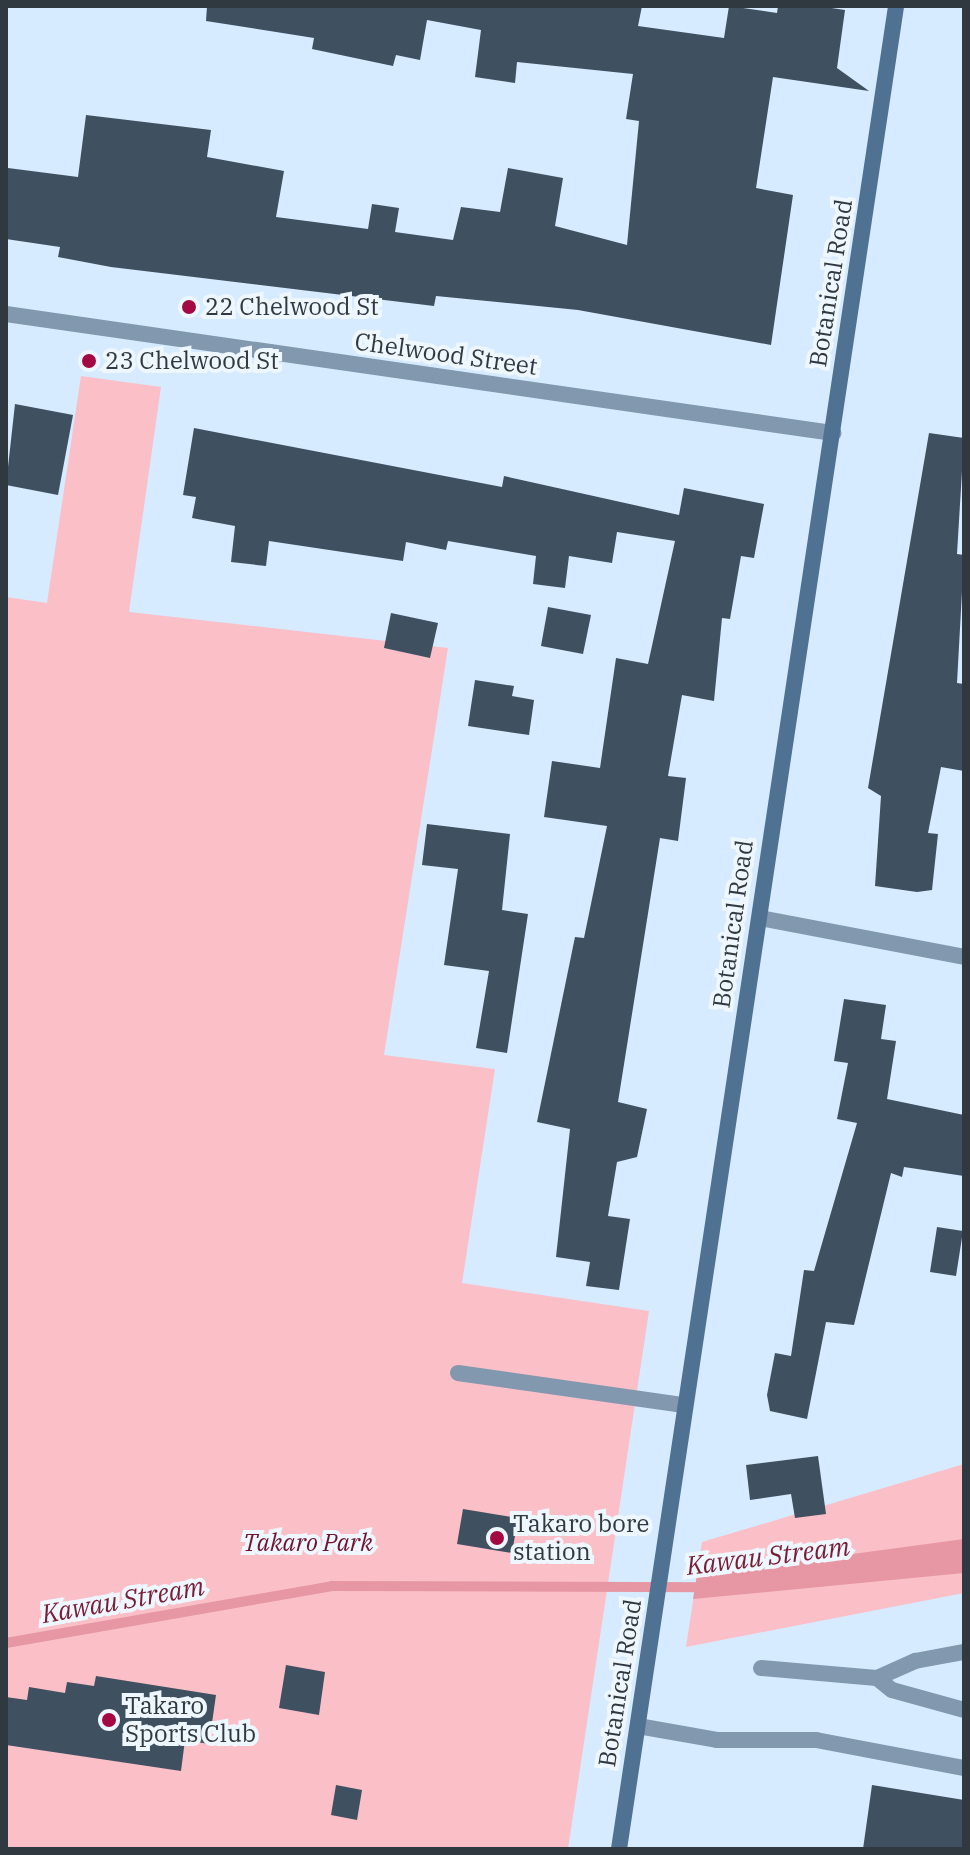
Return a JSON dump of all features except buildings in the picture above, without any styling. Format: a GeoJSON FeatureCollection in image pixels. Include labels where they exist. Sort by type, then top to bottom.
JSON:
{"type":"FeatureCollection","features":[{"type":"Feature","properties":{"kind":"main road","name":"Botanical Road"},"geometry":{"type":"LineString","coordinates":[[619,1849],[896,6]]}},
{"type":"Feature","properties":{"kind":"street","name":"Chelwood Street"},"geometry":{"type":"LineString","coordinates":[[6,314],[833,433]]}},
{"type":"Feature","properties":{"kind":"street"},"geometry":{"type":"LineString","coordinates":[[760,918],[964,957]]}},
{"type":"Feature","properties":{"kind":"street"},"geometry":{"type":"LineString","coordinates":[[458,1373],[684,1405]]}},
{"type":"Feature","properties":{"kind":"street"},"geometry":{"type":"LineString","coordinates":[[761,1668],[877,1678],[915,1661],[964,1652]]}},
{"type":"Feature","properties":{"kind":"street"},"geometry":{"type":"LineString","coordinates":[[877,1678],[892,1690],[964,1710]]}},
{"type":"Feature","properties":{"kind":"street"},"geometry":{"type":"LineString","coordinates":[[638,1726],[717,1740],[816,1740],[964,1768]]}},
{"type":"Feature","properties":{"kind":"green space","name":"Takaro Park"},"geometry":{"type":"Polygon","coordinates":[[[81,376],[161,387],[129,612],[448,648],[384,1055],[495,1069],[462,1283],[649,1311],[568,1849],[6,1849],[6,597],[47,603],[81,376]]]}},
{"type":"Feature","properties":{"kind":"green space"},"geometry":{"type":"Polygon","coordinates":[[[964,1464],[964,1593],[686,1647],[702,1542],[964,1464]]]}},
{"type":"Feature","properties":{"kind":"shaded area"},"geometry":{"type":"Polygon","coordinates":[[[964,1539],[964,1573],[693,1599],[697,1575],[964,1539]]]}},
{"type":"Feature","properties":{"kind":"waterway","name":"Kawau Stream"},"geometry":{"type":"LineString","coordinates":[[6,1643],[332,1586],[707,1587]]}},
{"type":"Feature","properties":{"kind":"place","name":"22 Chelwood St"},"geometry":{"type":"Point","coordinates":[189,307]}},
{"type":"Feature","properties":{"kind":"place","name":"23 Chelwood St"},"geometry":{"type":"Point","coordinates":[89,361]}},
{"type":"Feature","properties":{"kind":"place","name":"Takaro bore station"},"geometry":{"type":"Point","coordinates":[497,1538]}},
{"type":"Feature","properties":{"kind":"place","name":"Takaro Sports Club"},"geometry":{"type":"Point","coordinates":[109,1720]}}]}
